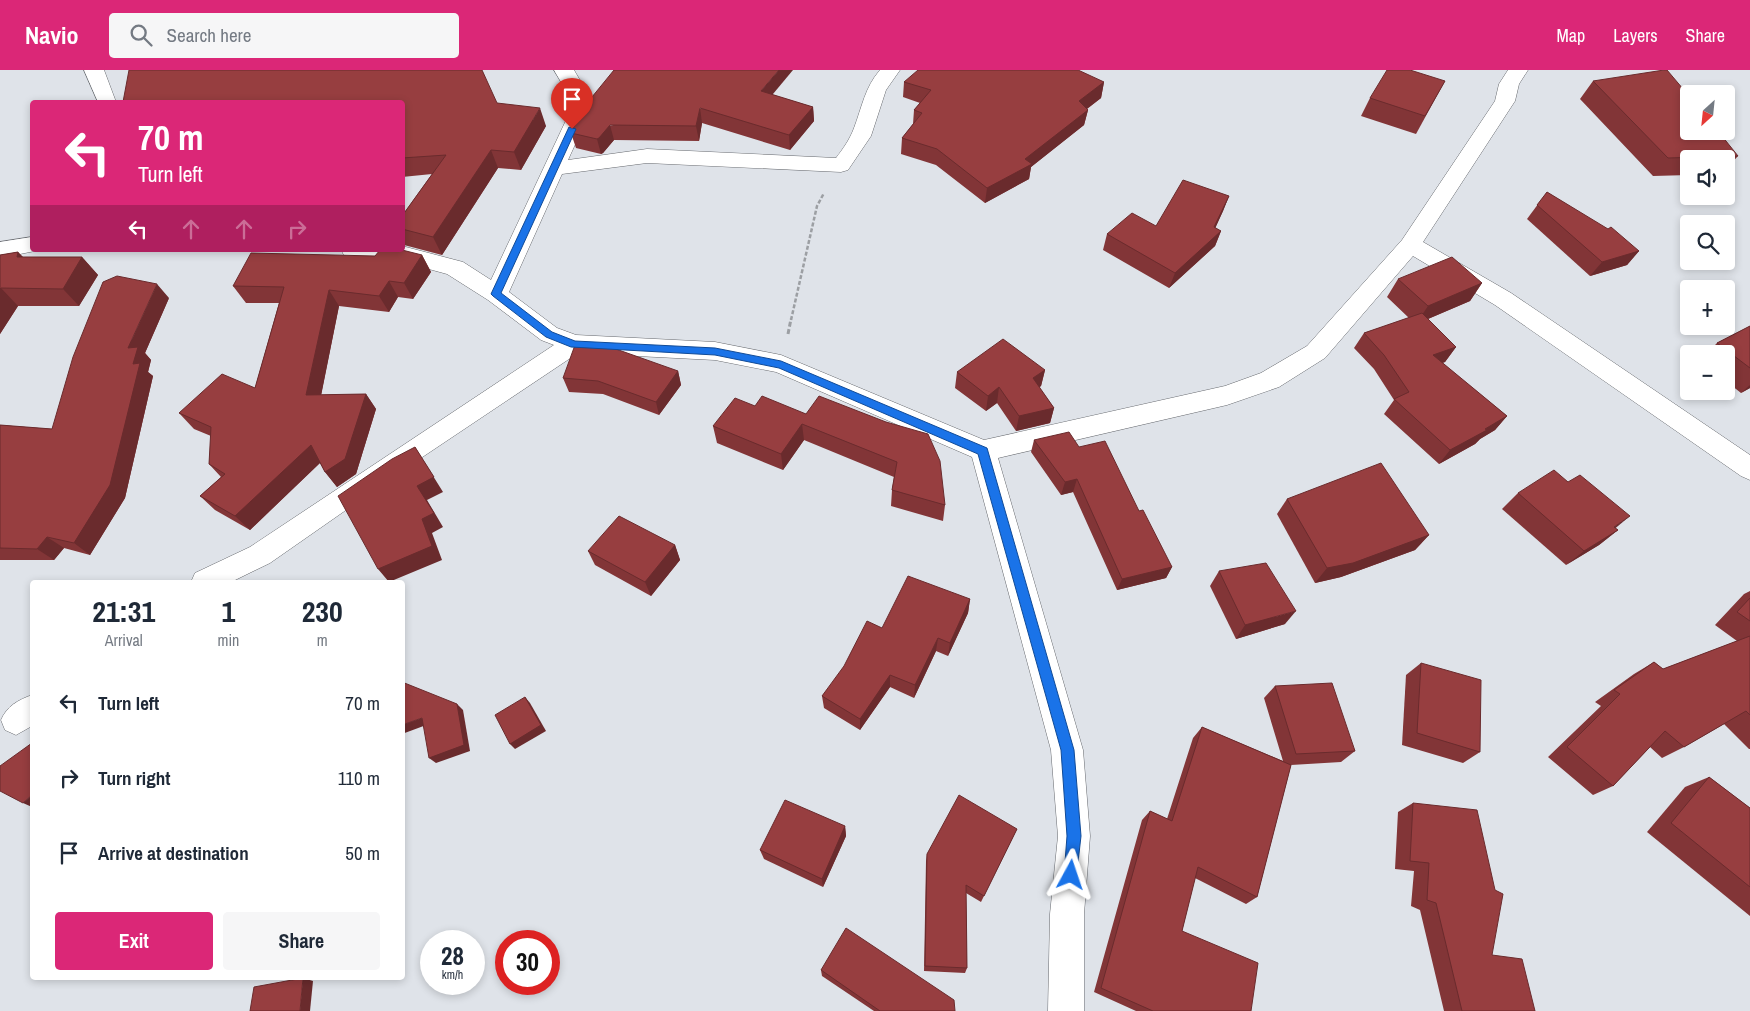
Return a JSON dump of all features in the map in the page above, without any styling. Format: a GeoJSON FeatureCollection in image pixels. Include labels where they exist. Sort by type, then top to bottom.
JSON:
{"type":"FeatureCollection","features":[{"type":"Feature","properties":{"kind":"street"},"geometry":{"type":"LineString","coordinates":[[94,70],[105,100]]}},
{"type":"Feature","properties":{"kind":"street"},"geometry":{"type":"LineString","coordinates":[[496,294],[578,116],[578,94],[564,70]]}},
{"type":"Feature","properties":{"kind":"street"},"geometry":{"type":"LineString","coordinates":[[554,169],[647,156],[841,165],[860,139],[875,90],[890,70]]}},
{"type":"Feature","properties":{"kind":"street"},"geometry":{"type":"LineString","coordinates":[[396,252],[455,268],[496,294],[549,334],[574,344],[715,352],[781,364],[983,451],[1227,395],[1270,380],[1316,352],[1410,245],[1506,101],[1509,84],[1518,70]]}},
{"type":"Feature","properties":{"kind":"street"},"geometry":{"type":"LineString","coordinates":[[0,250],[30,245]]}},
{"type":"Feature","properties":{"kind":"street"},"geometry":{"type":"LineString","coordinates":[[1410,245],[1463,274],[1503,299],[1750,469]]}},
{"type":"Feature","properties":{"kind":"street"},"geometry":{"type":"LineString","coordinates":[[209,580],[260,555],[403,456],[574,344]]}},
{"type":"Feature","properties":{"kind":"street"},"geometry":{"type":"LineString","coordinates":[[983,451],[1067,750],[1074,836],[1067,914],[1066,1011]]}},
{"type":"Feature","properties":{"kind":"path"},"geometry":{"type":"LineString","coordinates":[[781,364],[817,206],[841,165]]}},
{"type":"Feature","properties":{"kind":"building"},"geometry":{"type":"Polygon","coordinates":[[[129,70],[482,70],[497,103],[540,108],[514,152],[491,150],[433,237],[405,230],[405,212],[446,155],[405,158],[405,100],[123,100],[129,70]]]}},
{"type":"Feature","properties":{"kind":"building"},"geometry":{"type":"Polygon","coordinates":[[[614,70],[779,70],[761,91],[813,107],[789,135],[700,108],[696,126],[610,125],[597,139],[571,133],[583,108],[614,70]]]}},
{"type":"Feature","properties":{"kind":"building"},"geometry":{"type":"Polygon","coordinates":[[[918,70],[1078,70],[1104,82],[1079,101],[1088,110],[1025,159],[1032,164],[987,188],[937,149],[902,138],[922,113],[914,110],[931,90],[904,82],[918,70]]]}},
{"type":"Feature","properties":{"kind":"building"},"geometry":{"type":"Polygon","coordinates":[[[1387,70],[1410,70],[1445,81],[1425,116],[1370,98],[1387,70]]]}},
{"type":"Feature","properties":{"kind":"building"},"geometry":{"type":"Polygon","coordinates":[[[1667,70],[1680,85],[1680,140],[1725,140],[1733,150],[1680,150],[1680,158],[1668,158],[1593,81],[1667,70]]]}},
{"type":"Feature","properties":{"kind":"building"},"geometry":{"type":"Polygon","coordinates":[[[1183,180],[1229,196],[1214,227],[1221,231],[1175,273],[1107,234],[1132,213],[1156,226],[1183,180]]]}},
{"type":"Feature","properties":{"kind":"building"},"geometry":{"type":"Polygon","coordinates":[[[1547,192],[1608,229],[1611,227],[1639,251],[1602,262],[1537,205],[1547,192]]]}},
{"type":"Feature","properties":{"kind":"building"},"geometry":{"type":"Polygon","coordinates":[[[405,251],[422,255],[404,283],[389,281],[379,296],[329,290],[306,395],[366,394],[345,459],[325,472],[311,445],[235,516],[200,496],[225,474],[209,464],[211,427],[179,413],[222,374],[255,388],[284,287],[233,286],[251,253],[375,256],[378,252],[405,251]]]}},
{"type":"Feature","properties":{"kind":"building"},"geometry":{"type":"Polygon","coordinates":[[[18,252],[17,257],[82,257],[63,289],[0,289],[0,255],[18,252]]]}},
{"type":"Feature","properties":{"kind":"building"},"geometry":{"type":"Polygon","coordinates":[[[1452,257],[1482,283],[1428,306],[1398,279],[1452,257]]]}},
{"type":"Feature","properties":{"kind":"building"},"geometry":{"type":"Polygon","coordinates":[[[117,276],[157,284],[128,348],[138,347],[133,364],[140,363],[110,485],[74,543],[47,537],[37,549],[0,548],[0,425],[52,429],[73,357],[103,282],[117,276]]]}},
{"type":"Feature","properties":{"kind":"building"},"geometry":{"type":"Polygon","coordinates":[[[1422,313],[1456,347],[1433,355],[1507,416],[1485,429],[1487,430],[1450,450],[1394,399],[1409,392],[1384,355],[1364,333],[1422,313]]]}},
{"type":"Feature","properties":{"kind":"building"},"geometry":{"type":"Polygon","coordinates":[[[1750,326],[1750,368],[1735,357],[1735,345],[1720,345],[1717,343],[1750,326]]]}},
{"type":"Feature","properties":{"kind":"building"},"geometry":{"type":"Polygon","coordinates":[[[1003,339],[1045,370],[1033,378],[1054,408],[1019,416],[999,387],[988,396],[957,372],[1003,339]]]}},
{"type":"Feature","properties":{"kind":"building"},"geometry":{"type":"Polygon","coordinates":[[[575,345],[613,348],[678,371],[656,402],[598,381],[563,378],[575,345]]]}},
{"type":"Feature","properties":{"kind":"building"},"geometry":{"type":"Polygon","coordinates":[[[762,396],[806,414],[819,396],[886,422],[928,434],[940,461],[945,505],[892,490],[897,462],[802,424],[781,454],[713,426],[735,398],[755,406],[762,396]]]}},
{"type":"Feature","properties":{"kind":"building"},"geometry":{"type":"Polygon","coordinates":[[[1069,432],[1079,447],[1105,441],[1139,511],[1143,510],[1172,567],[1122,579],[1077,479],[1065,482],[1034,440],[1069,432]]]}},
{"type":"Feature","properties":{"kind":"building"},"geometry":{"type":"Polygon","coordinates":[[[415,447],[434,477],[417,486],[434,513],[422,519],[432,546],[378,569],[338,496],[392,459],[415,447]]]}},
{"type":"Feature","properties":{"kind":"building"},"geometry":{"type":"Polygon","coordinates":[[[1381,463],[1429,535],[1353,563],[1327,568],[1287,499],[1381,463]]]}},
{"type":"Feature","properties":{"kind":"building"},"geometry":{"type":"Polygon","coordinates":[[[1554,470],[1568,482],[1580,475],[1630,516],[1614,527],[1618,530],[1584,551],[1518,493],[1554,470]]]}},
{"type":"Feature","properties":{"kind":"building"},"geometry":{"type":"Polygon","coordinates":[[[619,516],[675,545],[645,582],[588,551],[619,516]]]}},
{"type":"Feature","properties":{"kind":"building"},"geometry":{"type":"Polygon","coordinates":[[[1266,563],[1296,611],[1245,625],[1219,571],[1266,563]]]}},
{"type":"Feature","properties":{"kind":"building"},"geometry":{"type":"Polygon","coordinates":[[[908,576],[970,599],[950,643],[938,638],[915,685],[890,675],[860,719],[822,696],[844,666],[867,621],[882,628],[908,576]]]}},
{"type":"Feature","properties":{"kind":"building"},"geometry":{"type":"Polygon","coordinates":[[[1750,598],[1750,621],[1737,612],[1750,598]]]}},
{"type":"Feature","properties":{"kind":"building"},"geometry":{"type":"Polygon","coordinates":[[[1750,636],[1750,715],[1746,711],[1684,747],[1665,731],[1613,786],[1567,747],[1620,694],[1614,690],[1654,662],[1663,669],[1750,636]]]}},
{"type":"Feature","properties":{"kind":"building"},"geometry":{"type":"Polygon","coordinates":[[[1421,663],[1481,680],[1480,752],[1417,733],[1421,663]]]}},
{"type":"Feature","properties":{"kind":"building"},"geometry":{"type":"Polygon","coordinates":[[[405,683],[457,704],[464,745],[429,758],[422,718],[405,724],[405,683]]]}},
{"type":"Feature","properties":{"kind":"building"},"geometry":{"type":"Polygon","coordinates":[[[1332,683],[1355,751],[1296,754],[1275,686],[1332,683]]]}},
{"type":"Feature","properties":{"kind":"building"},"geometry":{"type":"Polygon","coordinates":[[[525,697],[541,725],[510,744],[495,715],[525,697]]]}},
{"type":"Feature","properties":{"kind":"building"},"geometry":{"type":"Polygon","coordinates":[[[1202,727],[1291,765],[1257,897],[1198,867],[1182,931],[1258,963],[1251,1011],[1153,1011],[1101,988],[1150,811],[1172,821],[1202,727]]]}},
{"type":"Feature","properties":{"kind":"building"},"geometry":{"type":"Polygon","coordinates":[[[30,744],[30,797],[23,803],[0,791],[0,766],[30,744]]]}},
{"type":"Feature","properties":{"kind":"building"},"geometry":{"type":"Polygon","coordinates":[[[1709,777],[1750,808],[1750,887],[1671,823],[1709,777]]]}},
{"type":"Feature","properties":{"kind":"building"},"geometry":{"type":"Polygon","coordinates":[[[959,795],[1017,829],[984,896],[966,885],[967,968],[925,966],[927,854],[959,795]]]}},
{"type":"Feature","properties":{"kind":"building"},"geometry":{"type":"Polygon","coordinates":[[[785,800],[845,826],[822,879],[760,850],[785,800]]]}},
{"type":"Feature","properties":{"kind":"building"},"geometry":{"type":"Polygon","coordinates":[[[1413,803],[1477,810],[1495,890],[1503,894],[1492,955],[1522,959],[1535,1011],[1462,1011],[1436,903],[1427,900],[1429,863],[1410,861],[1413,803]]]}},
{"type":"Feature","properties":{"kind":"building"},"geometry":{"type":"Polygon","coordinates":[[[846,928],[954,1000],[955,1011],[880,1011],[821,970],[846,928]]]}},
{"type":"Feature","properties":{"kind":"building"},"geometry":{"type":"Polygon","coordinates":[[[292,980],[303,980],[300,1011],[250,1011],[254,987],[292,980]]]}},
{"type":"Feature","properties":{"kind":"route"},"geometry":{"type":"LineString","coordinates":[[572,129],[496,294],[549,334],[574,344],[715,352],[781,364],[983,451],[1067,750],[1074,836],[1071,875]]}}]}
